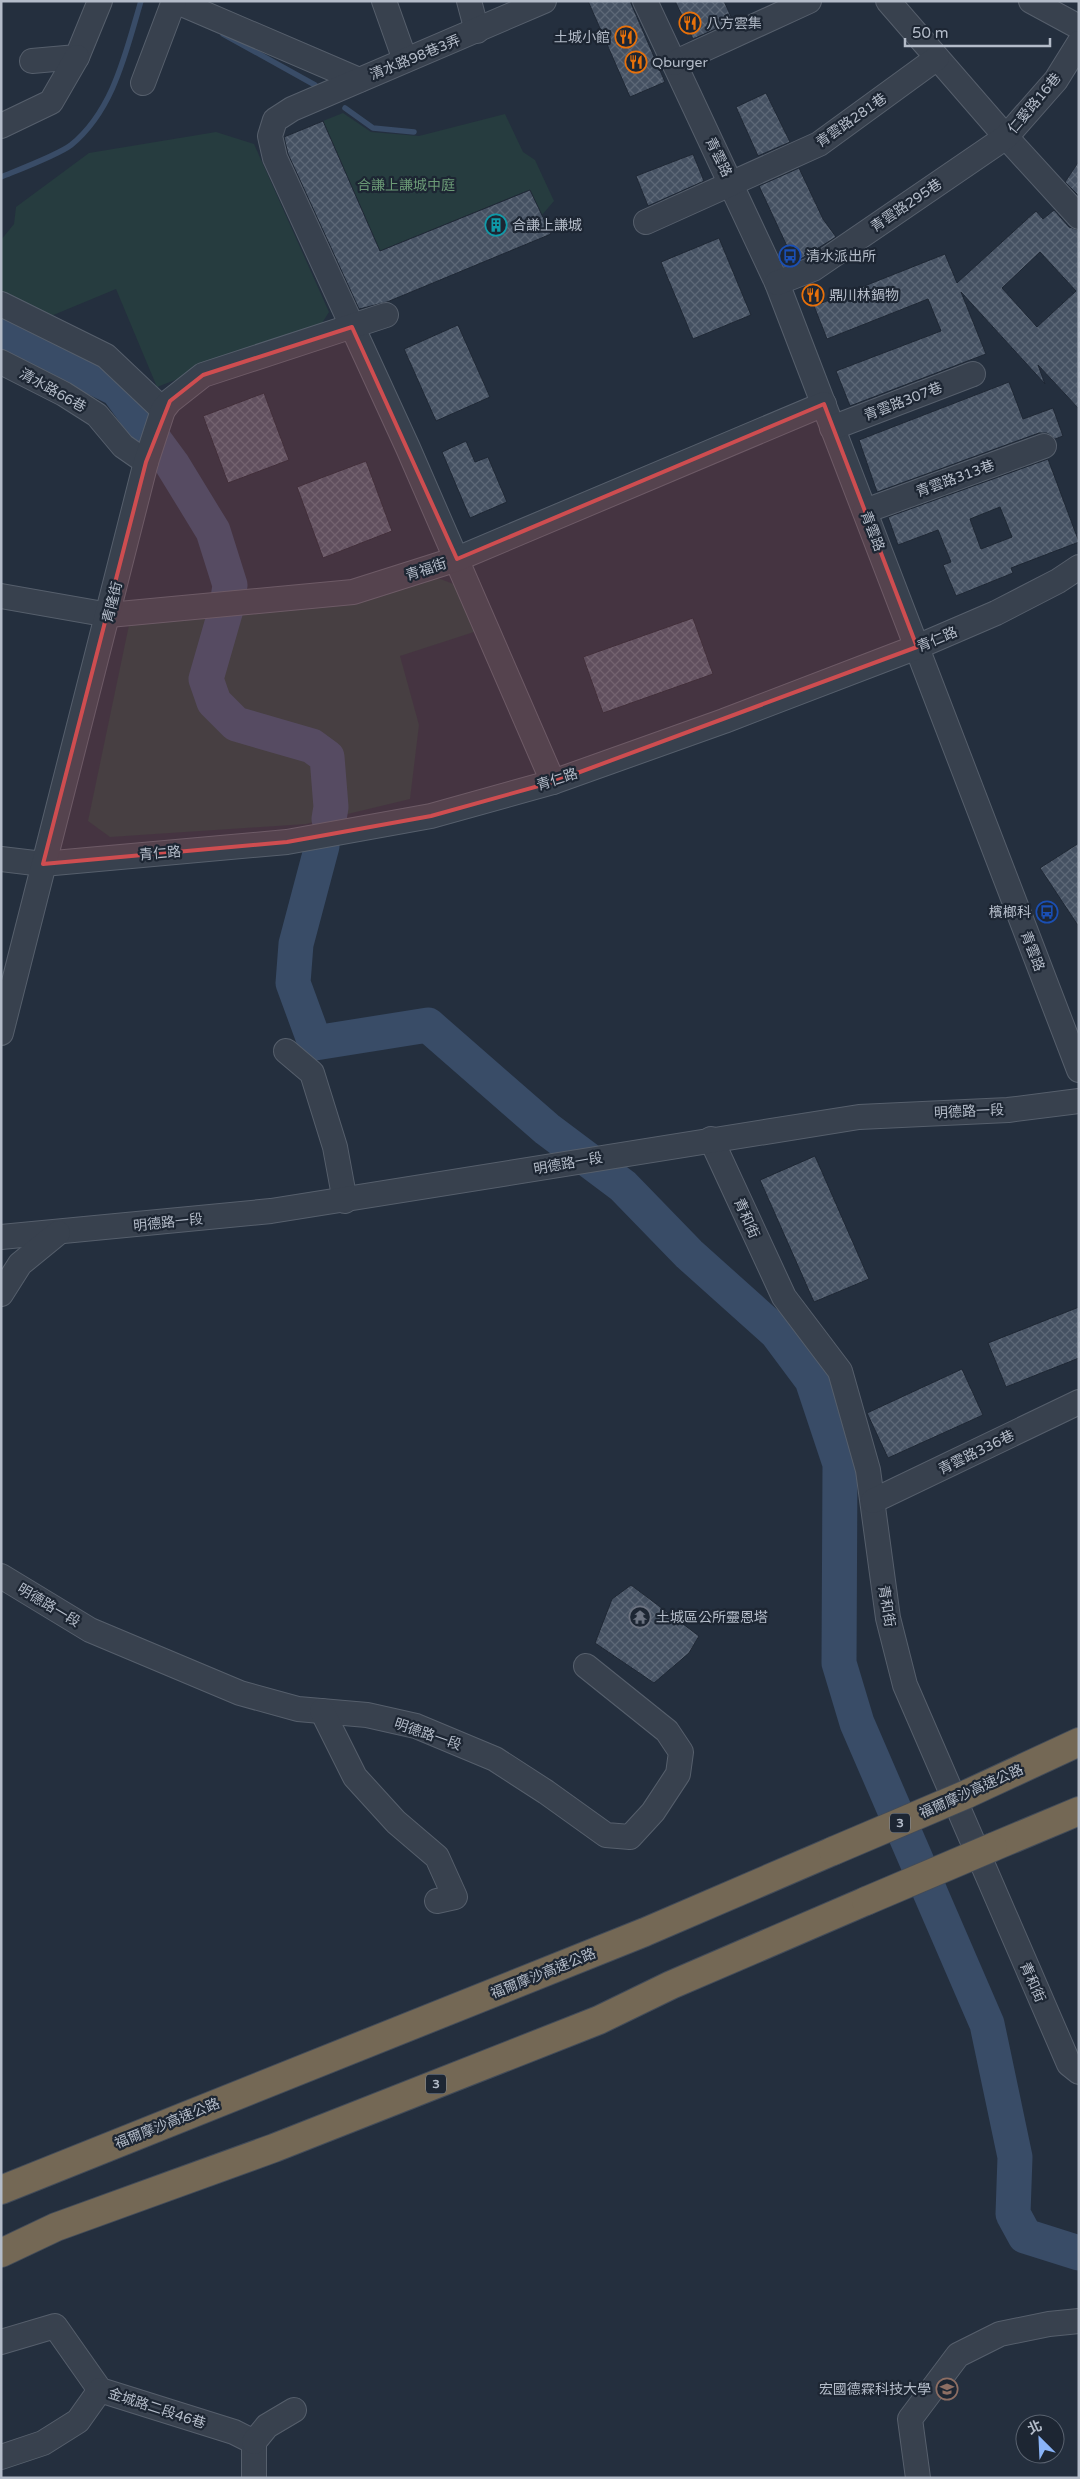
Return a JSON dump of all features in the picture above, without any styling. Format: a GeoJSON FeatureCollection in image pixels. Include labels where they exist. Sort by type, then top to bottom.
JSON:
{"type":"FeatureCollection","features":[{"type":"Feature","properties":{"kind":"highway","name":"福爾摩沙高速公路"},"geometry":{"type":"LineString","coordinates":[[1,2190],[645,1932],[967,1794],[1079,1742]]}},
{"type":"Feature","properties":{"kind":"highway","name":"3"},"geometry":{"type":"LineString","coordinates":[[1,2253],[56,2227],[274,2148],[599,2020],[671,1986],[866,1901],[1079,1811]]}},
{"type":"Feature","properties":{"kind":"street"},"geometry":{"type":"LineString","coordinates":[[1,126],[51,102],[77,57],[100,1]]}},
{"type":"Feature","properties":{"kind":"street"},"geometry":{"type":"LineString","coordinates":[[143,83],[175,1]]}},
{"type":"Feature","properties":{"kind":"street","name":"清水路98巷3弄"},"geometry":{"type":"LineString","coordinates":[[175,1],[359,80],[544,1]]}},
{"type":"Feature","properties":{"kind":"street"},"geometry":{"type":"LineString","coordinates":[[384,1],[405,60]]}},
{"type":"Feature","properties":{"kind":"street"},"geometry":{"type":"LineString","coordinates":[[468,1],[477,31]]}},
{"type":"Feature","properties":{"kind":"street","name":"青雲路"},"geometry":{"type":"LineString","coordinates":[[645,1],[777,283],[1079,1070]]}},
{"type":"Feature","properties":{"kind":"street"},"geometry":{"type":"LineString","coordinates":[[674,63],[809,1]]}},
{"type":"Feature","properties":{"kind":"street"},"geometry":{"type":"LineString","coordinates":[[888,1],[1006,137],[1079,216]]}},
{"type":"Feature","properties":{"kind":"street"},"geometry":{"type":"LineString","coordinates":[[1031,1],[1079,27]]}},
{"type":"Feature","properties":{"kind":"street","name":"仁愛路16巷"},"geometry":{"type":"LineString","coordinates":[[1006,137],[1056,80],[1079,43]]}},
{"type":"Feature","properties":{"kind":"street"},"geometry":{"type":"LineString","coordinates":[[32,61],[77,57]]}},
{"type":"Feature","properties":{"kind":"street","name":"青雲路281巷"},"geometry":{"type":"LineString","coordinates":[[646,222],[819,144],[938,58]]}},
{"type":"Feature","properties":{"kind":"street"},"geometry":{"type":"LineString","coordinates":[[359,80],[275,120],[270,136],[275,158],[457,559],[553,782]]}},
{"type":"Feature","properties":{"kind":"street","name":"青雲路295巷"},"geometry":{"type":"LineString","coordinates":[[777,283],[813,269],[1006,137]]}},
{"type":"Feature","properties":{"kind":"street"},"geometry":{"type":"LineString","coordinates":[[1,304],[106,356],[163,411]]}},
{"type":"Feature","properties":{"kind":"street","name":"青隆街"},"geometry":{"type":"LineString","coordinates":[[1,1033],[43,864],[109,614],[146,461],[163,411],[170,401],[203,375],[386,315]]}},
{"type":"Feature","properties":{"kind":"street","name":"清水路66巷"},"geometry":{"type":"LineString","coordinates":[[1,362],[64,394],[97,415],[123,446],[146,461]]}},
{"type":"Feature","properties":{"kind":"street","name":"青雲路307巷"},"geometry":{"type":"LineString","coordinates":[[832,428],[973,374]]}},
{"type":"Feature","properties":{"kind":"street","name":"青福街"},"geometry":{"type":"LineString","coordinates":[[1,596],[109,614],[353,592],[457,559],[824,404]]}},
{"type":"Feature","properties":{"kind":"street","name":"青雲路313巷"},"geometry":{"type":"LineString","coordinates":[[865,511],[1044,446]]}},
{"type":"Feature","properties":{"kind":"street","name":"青仁路"},"geometry":{"type":"LineString","coordinates":[[1,859],[43,864],[287,842],[431,816],[553,782],[724,721],[917,647],[996,613],[1058,581],[1079,567]]}},
{"type":"Feature","properties":{"kind":"street"},"geometry":{"type":"LineString","coordinates":[[286,1051],[312,1073],[335,1146],[345,1201]]}},
{"type":"Feature","properties":{"kind":"street","name":"明德路一段"},"geometry":{"type":"LineString","coordinates":[[1,1237],[271,1211],[345,1201],[859,1116],[1008,1110],[1079,1101]]}},
{"type":"Feature","properties":{"kind":"street","name":"青和街"},"geometry":{"type":"LineString","coordinates":[[711,1139],[784,1298],[840,1371],[868,1470],[888,1618],[905,1685],[1066,2056],[1070,2064],[1079,2072]]}},
{"type":"Feature","properties":{"kind":"street"},"geometry":{"type":"LineString","coordinates":[[1,1294],[20,1264],[58,1233]]}},
{"type":"Feature","properties":{"kind":"street","name":"青雲路336巷"},"geometry":{"type":"LineString","coordinates":[[873,1501],[1079,1402]]}},
{"type":"Feature","properties":{"kind":"street","name":"明德路一段"},"geometry":{"type":"LineString","coordinates":[[1,1576],[90,1630],[240,1693],[298,1709],[367,1715],[416,1726],[495,1759],[546,1792],[606,1836],[630,1837],[653,1812],[678,1774],[680,1752],[667,1731],[586,1666]]}},
{"type":"Feature","properties":{"kind":"street"},"geometry":{"type":"LineString","coordinates":[[322,1711],[355,1777],[396,1822],[437,1857],[455,1897],[437,1902]]}},
{"type":"Feature","properties":{"kind":"street"},"geometry":{"type":"LineString","coordinates":[[918,2478],[910,2419],[958,2355],[1000,2334],[1049,2324],[1079,2321]]}},
{"type":"Feature","properties":{"kind":"street","name":"金城路二段46巷"},"geometry":{"type":"LineString","coordinates":[[1,2342],[55,2326],[100,2390],[234,2432],[254,2442]]}},
{"type":"Feature","properties":{"kind":"street"},"geometry":{"type":"LineString","coordinates":[[1,2457],[43,2443],[78,2421],[100,2390]]}},
{"type":"Feature","properties":{"kind":"street"},"geometry":{"type":"LineString","coordinates":[[254,2478],[254,2442],[266,2426],[294,2410]]}},
{"type":"Feature","properties":{"kind":"highlighted area"},"geometry":{"type":"Polygon","coordinates":[[[352,327],[457,559],[824,404],[917,647],[553,782],[431,816],[287,842],[43,864],[146,462],[170,401],[203,375],[352,327]]]}},
{"type":"Feature","properties":{"kind":"green space","name":"合謙上謙城中庭"},"geometry":{"type":"Polygon","coordinates":[[[343,113],[371,132],[419,136],[505,114],[523,152],[535,160],[554,201],[542,215],[529,190],[380,251],[323,121],[343,113]]]}},
{"type":"Feature","properties":{"kind":"green space"},"geometry":{"type":"Polygon","coordinates":[[[216,132],[254,144],[329,312],[322,323],[157,387],[116,289],[51,316],[1,290],[1,240],[14,224],[16,207],[89,153],[216,132]]]}},
{"type":"Feature","properties":{"kind":"green space"},"geometry":{"type":"Polygon","coordinates":[[[430,575],[456,585],[474,632],[400,656],[419,725],[410,799],[306,824],[110,837],[88,821],[129,625],[141,621],[430,575]]]}},
{"type":"Feature","properties":{"kind":"building"},"geometry":{"type":"Polygon","coordinates":[[[588,1],[630,1],[665,82],[630,97],[588,1]]]}},
{"type":"Feature","properties":{"kind":"building"},"geometry":{"type":"Polygon","coordinates":[[[675,1],[724,1],[733,21],[693,39],[675,1]]]}},
{"type":"Feature","properties":{"kind":"building"},"geometry":{"type":"Polygon","coordinates":[[[766,93],[790,142],[758,156],[736,107],[766,93]]]}},
{"type":"Feature","properties":{"kind":"building","name":"合謙上謙城"},"geometry":{"type":"Polygon","coordinates":[[[323,121],[380,251],[530,190],[551,234],[387,302],[359,309],[288,154],[284,137],[323,121]]]}},
{"type":"Feature","properties":{"kind":"building"},"geometry":{"type":"Polygon","coordinates":[[[693,154],[704,181],[648,206],[636,176],[693,154]]]}},
{"type":"Feature","properties":{"kind":"building"},"geometry":{"type":"Polygon","coordinates":[[[1079,161],[1079,196],[1065,182],[1079,161]]]}},
{"type":"Feature","properties":{"kind":"building"},"geometry":{"type":"Polygon","coordinates":[[[799,168],[823,219],[836,237],[799,260],[792,257],[759,186],[799,168]]]}},
{"type":"Feature","properties":{"kind":"building"},"geometry":{"type":"Polygon","coordinates":[[[1054,210],[1069,227],[1079,230],[1079,409],[1038,365],[1045,384],[961,292],[986,354],[850,406],[836,371],[941,331],[928,299],[827,339],[814,306],[945,254],[957,283],[1036,211],[1043,219],[1054,210]],[[1040,252],[1002,288],[1037,327],[1076,291],[1040,252]]]}},
{"type":"Feature","properties":{"kind":"building"},"geometry":{"type":"Polygon","coordinates":[[[719,238],[751,315],[693,339],[661,262],[719,238]]]}},
{"type":"Feature","properties":{"kind":"building"},"geometry":{"type":"Polygon","coordinates":[[[458,325],[490,397],[436,421],[404,349],[458,325]]]}},
{"type":"Feature","properties":{"kind":"building"},"geometry":{"type":"Polygon","coordinates":[[[1009,382],[1023,419],[1053,408],[1063,436],[1055,439],[1047,433],[1039,433],[877,492],[859,440],[1009,382]]]}},
{"type":"Feature","properties":{"kind":"building"},"geometry":{"type":"Polygon","coordinates":[[[264,393],[289,460],[228,483],[203,416],[264,393]]]}},
{"type":"Feature","properties":{"kind":"building"},"geometry":{"type":"Polygon","coordinates":[[[466,441],[475,462],[488,457],[507,502],[470,518],[442,452],[466,441]]]}},
{"type":"Feature","properties":{"kind":"building"},"geometry":{"type":"Polygon","coordinates":[[[1048,459],[1079,542],[1011,568],[1013,573],[956,596],[943,565],[951,562],[938,530],[898,545],[888,517],[1048,459]],[[1000,507],[970,519],[981,549],[1012,537],[1000,507]]]}},
{"type":"Feature","properties":{"kind":"building"},"geometry":{"type":"Polygon","coordinates":[[[366,461],[392,531],[323,558],[297,487],[366,461]]]}},
{"type":"Feature","properties":{"kind":"building"},"geometry":{"type":"Polygon","coordinates":[[[693,618],[713,674],[603,713],[583,657],[693,618]]]}},
{"type":"Feature","properties":{"kind":"building"},"geometry":{"type":"Polygon","coordinates":[[[1079,843],[1079,927],[1040,868],[1079,843]]]}},
{"type":"Feature","properties":{"kind":"building"},"geometry":{"type":"Polygon","coordinates":[[[815,1156],[869,1279],[814,1302],[760,1180],[815,1156]]]}},
{"type":"Feature","properties":{"kind":"building"},"geometry":{"type":"Polygon","coordinates":[[[1079,1307],[1079,1358],[1006,1387],[988,1343],[1079,1307]]]}},
{"type":"Feature","properties":{"kind":"building"},"geometry":{"type":"Polygon","coordinates":[[[962,1369],[983,1415],[888,1458],[867,1413],[962,1369]]]}},
{"type":"Feature","properties":{"kind":"building","name":"土城區公所靈恩塔"},"geometry":{"type":"Polygon","coordinates":[[[631,1585],[699,1636],[689,1653],[654,1683],[595,1643],[612,1599],[631,1585]]]}},
{"type":"Feature","properties":{"kind":"waterway"},"geometry":{"type":"LineString","coordinates":[[1,177],[65,149],[86,131],[98,115],[116,79],[124,59],[141,1]]}},
{"type":"Feature","properties":{"kind":"waterway"},"geometry":{"type":"LineString","coordinates":[[223,34],[315,85]]}},
{"type":"Feature","properties":{"kind":"waterway"},"geometry":{"type":"LineString","coordinates":[[345,108],[373,128],[414,132]]}},
{"type":"Feature","properties":{"kind":"waterway"},"geometry":{"type":"LineString","coordinates":[[1,332],[117,389],[172,464],[213,531],[230,585],[227,606],[206,679],[214,702],[236,724],[312,746],[327,757],[331,807],[329,819]]}},
{"type":"Feature","properties":{"kind":"waterway"},"geometry":{"type":"LineString","coordinates":[[322,846],[296,944],[293,983],[315,1043],[428,1025],[547,1129],[623,1186],[689,1254],[777,1333],[812,1380],[840,1464],[839,1663],[857,1723],[987,2024],[1015,2157],[1013,2214],[1025,2236],[1079,2253]]}},
{"type":"Feature","properties":{"kind":"place","name":"八方雲集"},"geometry":{"type":"Point","coordinates":[690,23]}},
{"type":"Feature","properties":{"kind":"place","name":"土城小館"},"geometry":{"type":"Point","coordinates":[626,37]}},
{"type":"Feature","properties":{"kind":"place","name":"Qburger"},"geometry":{"type":"Point","coordinates":[636,62]}},
{"type":"Feature","properties":{"kind":"place","name":"合謙上謙城"},"geometry":{"type":"Point","coordinates":[496,225]}},
{"type":"Feature","properties":{"kind":"place","name":"清水派出所"},"geometry":{"type":"Point","coordinates":[790,256]}},
{"type":"Feature","properties":{"kind":"place","name":"鼎川林鍋物"},"geometry":{"type":"Point","coordinates":[813,295]}},
{"type":"Feature","properties":{"kind":"place","name":"檳榔科"},"geometry":{"type":"Point","coordinates":[1047,912]}},
{"type":"Feature","properties":{"kind":"place","name":"土城區公所靈恩塔"},"geometry":{"type":"Point","coordinates":[640,1617]}},
{"type":"Feature","properties":{"kind":"place","name":"宏國德霖科技大學"},"geometry":{"type":"Point","coordinates":[947,2389]}}]}
